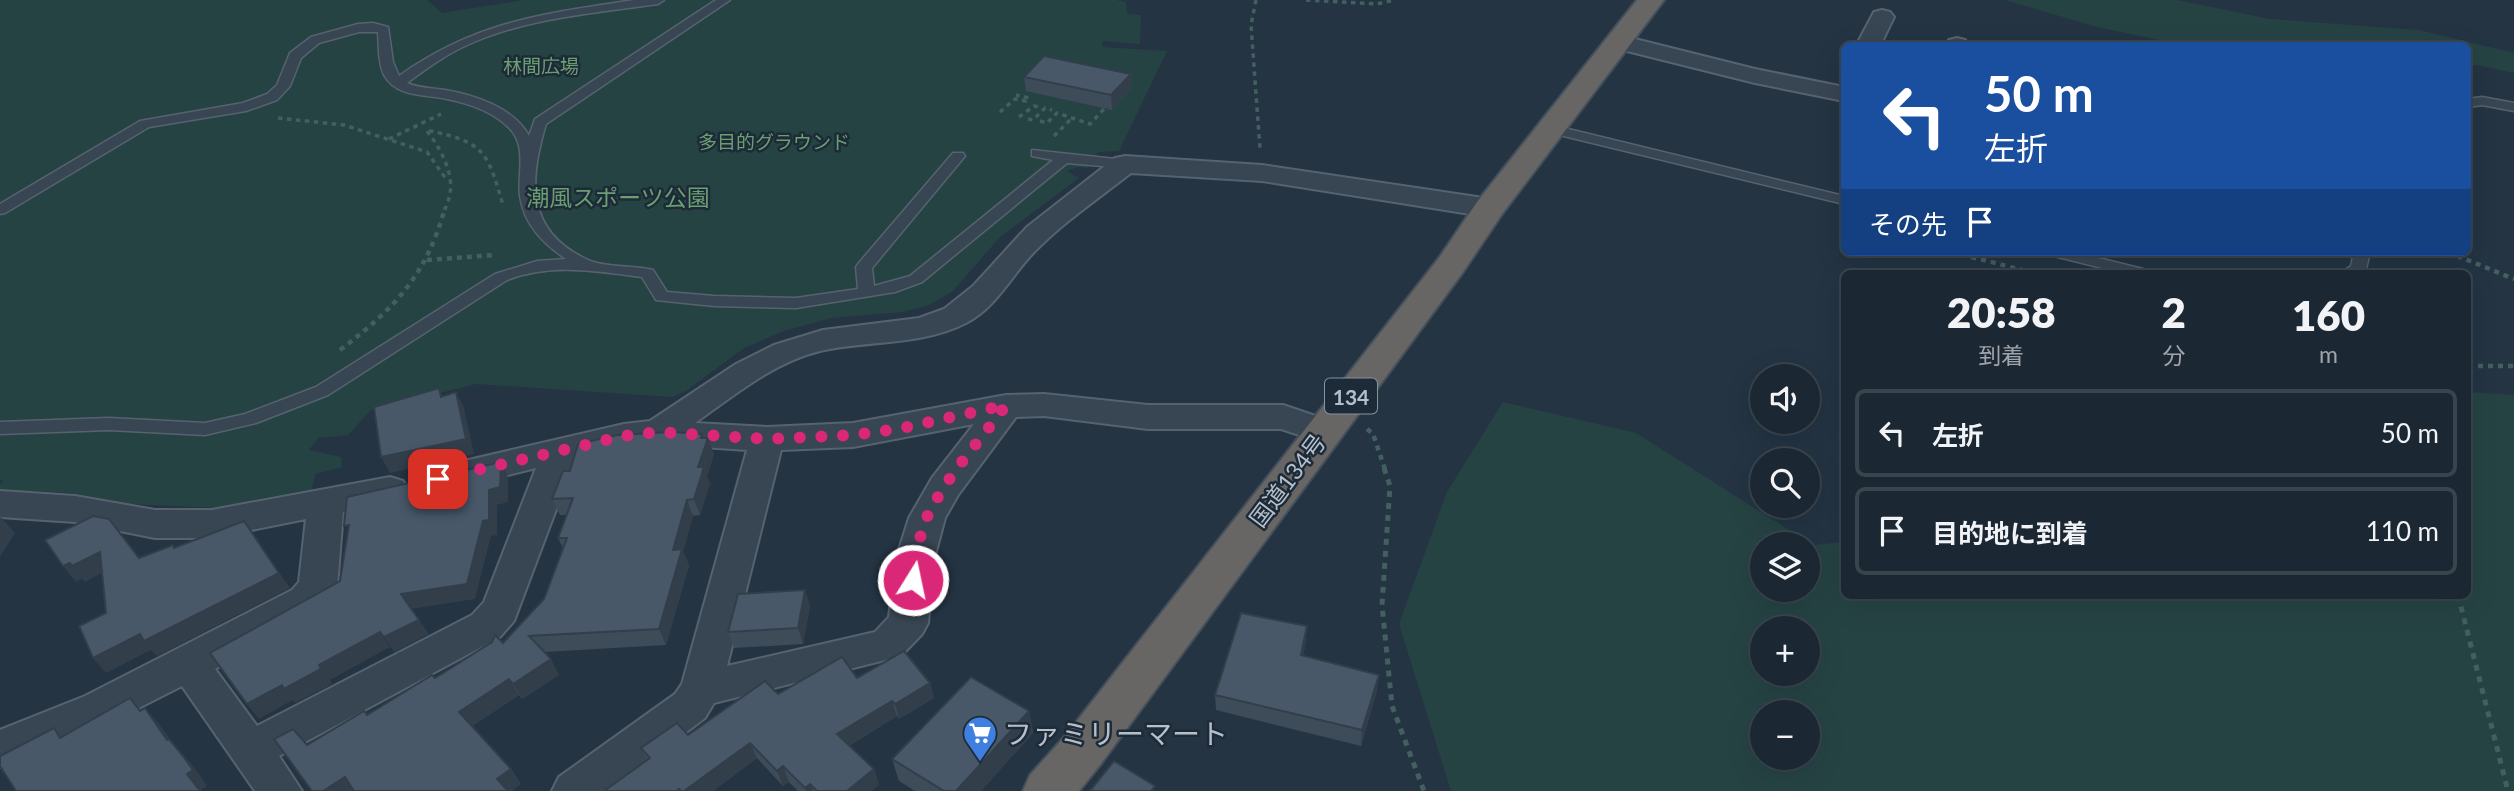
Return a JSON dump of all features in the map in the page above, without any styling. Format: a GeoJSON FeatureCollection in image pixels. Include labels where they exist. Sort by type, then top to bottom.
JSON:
{"type":"FeatureCollection","features":[{"type":"Feature","properties":{"kind":"highway","name":"国道134号"},"geometry":{"type":"LineString","coordinates":[[1048,791],[1083,750],[1451,265],[1489,209],[1651,0]]}},
{"type":"Feature","properties":{"kind":"street"},"geometry":{"type":"LineString","coordinates":[[1870,42],[1882,17]]}},
{"type":"Feature","properties":{"kind":"street"},"geometry":{"type":"LineString","coordinates":[[1619,42],[1755,76],[1841,92]]}},
{"type":"Feature","properties":{"kind":"street"},"geometry":{"type":"LineString","coordinates":[[658,432],[736,380],[793,349],[840,338],[915,329],[957,315],[974,303],[1042,228],[1125,164],[1262,173],[1489,209]]}},
{"type":"Feature","properties":{"kind":"street"},"geometry":{"type":"LineString","coordinates":[[0,504],[75,509],[155,524],[212,524],[326,503],[624,436],[658,432],[767,439],[882,432],[1006,405],[1044,405],[1148,417],[1283,417],[1332,420]]}},
{"type":"Feature","properties":{"kind":"street"},"geometry":{"type":"LineString","coordinates":[[701,689],[887,645],[908,623],[915,559],[927,518],[945,488],[1006,405]]}},
{"type":"Feature","properties":{"kind":"street"},"geometry":{"type":"LineString","coordinates":[[574,791],[690,706],[701,689],[767,439]]}},
{"type":"Feature","properties":{"kind":"street"},"geometry":{"type":"LineString","coordinates":[[251,751],[296,724],[486,626],[500,610],[561,450]]}},
{"type":"Feature","properties":{"kind":"street"},"geometry":{"type":"LineString","coordinates":[[0,749],[100,708],[190,664],[306,601],[318,587],[326,503]]}},
{"type":"Feature","properties":{"kind":"street"},"geometry":{"type":"LineString","coordinates":[[190,664],[280,791]]}},
{"type":"Feature","properties":{"kind":"lane"},"geometry":{"type":"LineString","coordinates":[[398,83],[438,55],[495,31],[544,18],[657,0]]}},
{"type":"Feature","properties":{"kind":"lane"},"geometry":{"type":"LineString","coordinates":[[585,265],[545,235],[530,213],[526,172],[540,122],[724,0]]}},
{"type":"Feature","properties":{"kind":"lane"},"geometry":{"type":"LineString","coordinates":[[0,210],[145,124],[246,107],[272,97],[284,86],[292,60],[300,49],[327,35],[358,28],[384,30],[389,70],[398,83],[422,91],[464,99],[496,113],[515,125],[523,138],[529,158]]}},
{"type":"Feature","properties":{"kind":"lane"},"geometry":{"type":"LineString","coordinates":[[2471,103],[2482,101],[2514,107]]}},
{"type":"Feature","properties":{"kind":"lane"},"geometry":{"type":"LineString","coordinates":[[1552,129],[1841,199]]}},
{"type":"Feature","properties":{"kind":"lane"},"geometry":{"type":"LineString","coordinates":[[1037,153],[1125,164]]}},
{"type":"Feature","properties":{"kind":"lane"},"geometry":{"type":"LineString","coordinates":[[867,293],[864,267],[958,156]]}},
{"type":"Feature","properties":{"kind":"lane"},"geometry":{"type":"LineString","coordinates":[[0,428],[109,424],[205,429],[219,427],[290,405],[334,385],[509,274],[549,262],[647,272],[662,296],[714,301],[785,304],[889,289],[916,279],[1064,158]]}},
{"type":"Feature","properties":{"kind":"lane"},"geometry":{"type":"LineString","coordinates":[[2071,256],[2129,270]]}},
{"type":"Feature","properties":{"kind":"path"},"geometry":{"type":"LineString","coordinates":[[1256,0],[1251,25],[1262,173]]}},
{"type":"Feature","properties":{"kind":"path"},"geometry":{"type":"LineString","coordinates":[[1306,0],[1377,4],[1395,0]]}},
{"type":"Feature","properties":{"kind":"path"},"geometry":{"type":"LineString","coordinates":[[1000,113],[1015,99],[1026,101],[1029,98],[1016,95]]}},
{"type":"Feature","properties":{"kind":"path"},"geometry":{"type":"LineString","coordinates":[[1012,101],[1039,107],[1028,119],[1033,120],[1045,108],[1052,110],[1041,121],[1047,123],[1057,113],[1090,124],[1104,109]]}},
{"type":"Feature","properties":{"kind":"path"},"geometry":{"type":"LineString","coordinates":[[1019,117],[1034,106]]}},
{"type":"Feature","properties":{"kind":"path"},"geometry":{"type":"LineString","coordinates":[[388,139],[452,108]]}},
{"type":"Feature","properties":{"kind":"path"},"geometry":{"type":"LineString","coordinates":[[272,118],[336,124],[427,152],[451,192],[427,260],[395,302],[334,354]]}},
{"type":"Feature","properties":{"kind":"path"},"geometry":{"type":"LineString","coordinates":[[417,126],[460,138],[486,153],[505,215]]}},
{"type":"Feature","properties":{"kind":"path"},"geometry":{"type":"LineString","coordinates":[[426,130],[436,140],[447,160],[449,169],[446,180]]}},
{"type":"Feature","properties":{"kind":"path"},"geometry":{"type":"LineString","coordinates":[[427,260],[496,255]]}},
{"type":"Feature","properties":{"kind":"path"},"geometry":{"type":"LineString","coordinates":[[1968,256],[2022,270]]}},
{"type":"Feature","properties":{"kind":"path"},"geometry":{"type":"LineString","coordinates":[[2458,256],[2514,279]]}},
{"type":"Feature","properties":{"kind":"path"},"geometry":{"type":"LineString","coordinates":[[2471,366],[2514,366]]}},
{"type":"Feature","properties":{"kind":"path"},"geometry":{"type":"LineString","coordinates":[[1332,420],[1373,434],[1390,486],[1382,605],[1392,706],[1424,791]]}},
{"type":"Feature","properties":{"kind":"path"},"geometry":{"type":"LineString","coordinates":[[2459,599],[2508,791]]}},
{"type":"Feature","properties":{"kind":"green space","name":"潮風スポーツ公園"},"geometry":{"type":"Polygon","coordinates":[[[0,0],[427,0],[442,13],[524,0],[1116,0],[1126,2],[1127,14],[1141,15],[1140,44],[1103,41],[1102,47],[1167,51],[1119,151],[1098,152],[1088,168],[1078,167],[1067,171],[1079,178],[1000,237],[953,291],[929,305],[903,312],[831,318],[784,331],[744,348],[686,391],[672,397],[476,384],[371,410],[348,435],[318,438],[309,450],[341,457],[342,467],[315,474],[311,493],[219,508],[131,504],[70,493],[0,490],[0,484],[4,481],[0,480],[0,0]]]}},
{"type":"Feature","properties":{"kind":"green space"},"geometry":{"type":"Polygon","coordinates":[[[2005,0],[2177,0],[2270,19],[2419,30],[2469,42],[2169,42],[2097,27],[2005,0]]]}},
{"type":"Feature","properties":{"kind":"green space"},"geometry":{"type":"Polygon","coordinates":[[[2471,43],[2514,53],[2514,73],[2471,66],[2471,43]]]}},
{"type":"Feature","properties":{"kind":"green space"},"geometry":{"type":"Polygon","coordinates":[[[2471,392],[2514,395],[2514,791],[1451,791],[1399,624],[1447,492],[1503,402],[1636,433],[1750,505],[1750,518],[1770,518],[1792,532],[1750,532],[1750,602],[1820,602],[1820,544],[1841,542],[1841,599],[2471,599],[2471,392]]]}},
{"type":"Feature","properties":{"kind":"building"},"geometry":{"type":"Polygon","coordinates":[[[1044,56],[1131,74],[1111,95],[1024,77],[1044,56]]]}},
{"type":"Feature","properties":{"kind":"building"},"geometry":{"type":"Polygon","coordinates":[[[439,388],[441,397],[456,392],[466,439],[381,457],[374,407],[439,388]]]}},
{"type":"Feature","properties":{"kind":"building"},"geometry":{"type":"Polygon","coordinates":[[[671,432],[702,434],[701,438],[708,438],[698,467],[704,467],[694,499],[687,500],[673,550],[682,549],[659,629],[529,636],[551,659],[513,684],[509,679],[459,712],[511,769],[497,779],[508,791],[354,791],[345,777],[323,791],[312,791],[274,739],[293,729],[307,745],[364,711],[367,715],[432,675],[435,678],[492,642],[495,635],[503,643],[544,599],[567,538],[558,538],[573,498],[552,499],[563,471],[570,471],[578,444],[617,435],[671,432]]]}},
{"type":"Feature","properties":{"kind":"building"},"geometry":{"type":"Polygon","coordinates":[[[501,462],[500,487],[489,490],[489,520],[483,521],[467,584],[401,594],[419,620],[384,637],[380,632],[319,665],[321,669],[284,689],[282,685],[247,704],[210,653],[340,581],[349,525],[344,526],[347,497],[501,462]]]}},
{"type":"Feature","properties":{"kind":"building"},"geometry":{"type":"Polygon","coordinates":[[[93,516],[109,519],[139,558],[173,545],[174,548],[244,521],[279,573],[144,641],[140,634],[93,658],[79,626],[106,613],[100,552],[72,566],[70,563],[63,566],[45,540],[93,516]]]}},
{"type":"Feature","properties":{"kind":"building"},"geometry":{"type":"Polygon","coordinates":[[[805,590],[798,628],[728,632],[738,594],[805,590]]]}},
{"type":"Feature","properties":{"kind":"building"},"geometry":{"type":"Polygon","coordinates":[[[1241,613],[1307,626],[1301,655],[1379,675],[1362,730],[1215,695],[1241,613]]]}},
{"type":"Feature","properties":{"kind":"building"},"geometry":{"type":"Polygon","coordinates":[[[904,651],[930,683],[895,704],[892,701],[837,734],[874,769],[847,791],[817,791],[810,784],[805,788],[783,766],[777,771],[750,743],[684,791],[604,791],[650,758],[641,748],[677,723],[688,735],[765,681],[778,694],[842,657],[857,678],[904,651]]]}},
{"type":"Feature","properties":{"kind":"building"},"geometry":{"type":"Polygon","coordinates":[[[971,677],[1029,711],[956,791],[944,791],[892,759],[971,677]]]}},
{"type":"Feature","properties":{"kind":"building"},"geometry":{"type":"Polygon","coordinates":[[[130,698],[140,711],[145,708],[167,740],[169,739],[183,756],[193,770],[187,774],[200,791],[16,791],[0,766],[0,756],[54,728],[60,738],[130,698]]]}},
{"type":"Feature","properties":{"kind":"building"},"geometry":{"type":"Polygon","coordinates":[[[1114,761],[1155,786],[1151,791],[1090,791],[1114,761]]]}},
{"type":"Feature","properties":{"kind":"place","name":"ファミリーマート"},"geometry":{"type":"Point","coordinates":[980,763]}},
{"type":"Feature","properties":{"kind":"route"},"geometry":{"type":"LineString","coordinates":[[438,479],[624,436],[658,432],[743,439],[853,435],[898,429],[1006,405],[945,488],[927,518],[915,559],[913,580]]}},
{"type":"Feature","properties":{"kind":"park label","name":"林間広場"},"geometry":{"type":"Point","coordinates":[541,65]}},
{"type":"Feature","properties":{"kind":"park label","name":"多目的グラウンド"},"geometry":{"type":"Point","coordinates":[774,141]}}]}
